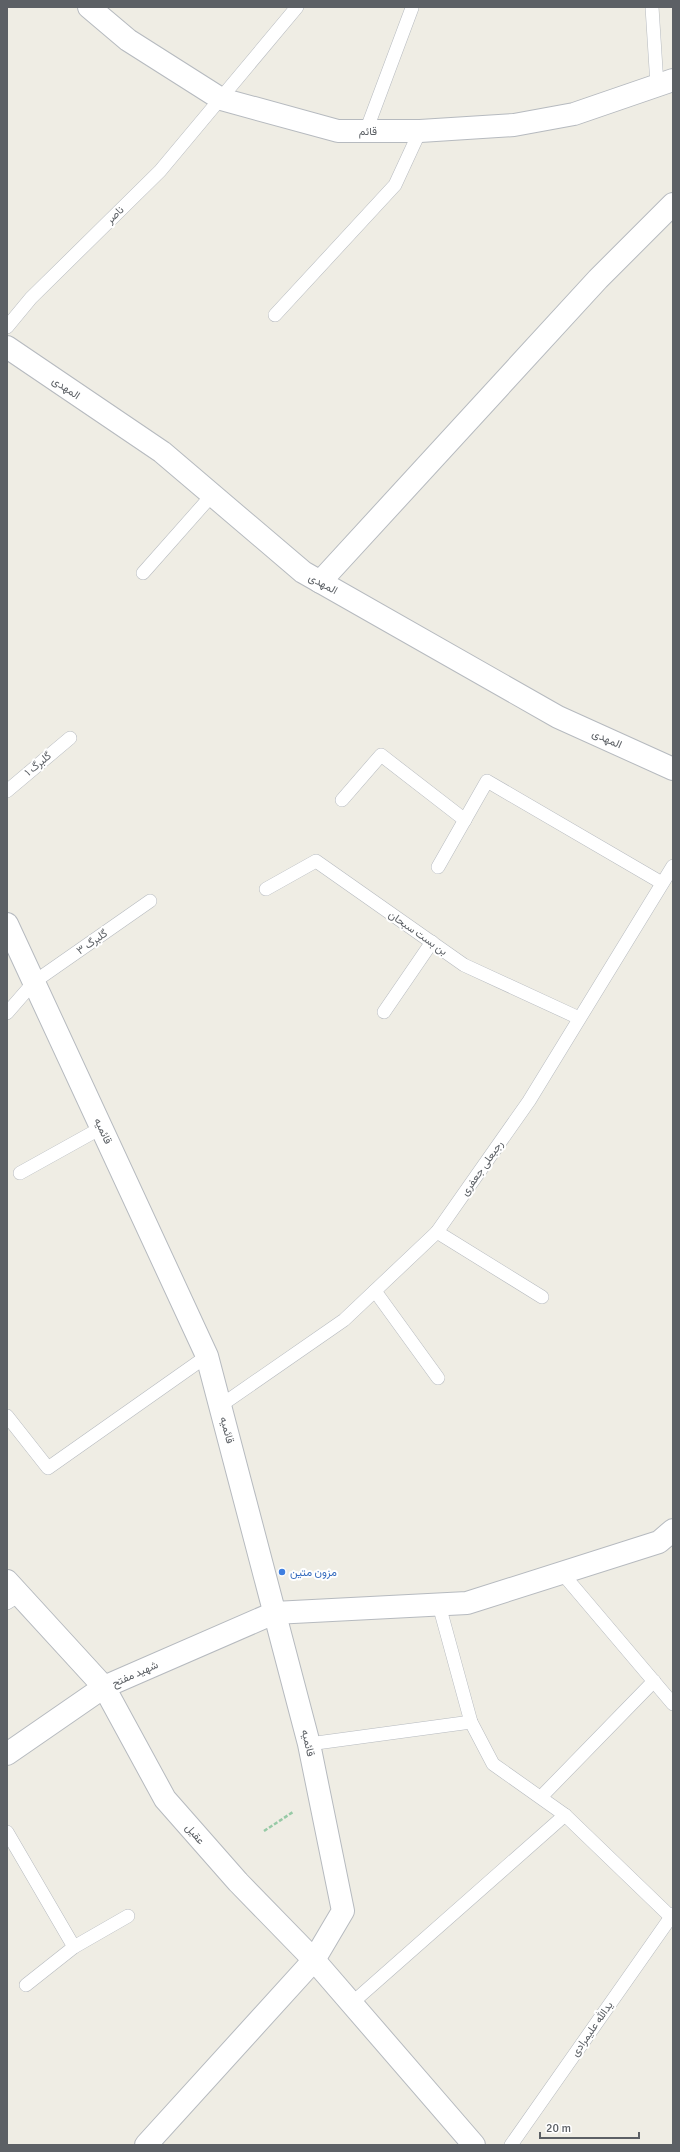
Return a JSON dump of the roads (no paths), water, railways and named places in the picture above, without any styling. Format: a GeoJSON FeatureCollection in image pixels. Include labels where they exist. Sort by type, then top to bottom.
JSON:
{"type":"FeatureCollection","features":[{"type":"Feature","properties":{"kind":"street","name":"قائم"},"geometry":{"type":"LineString","coordinates":[[89,7],[128,40],[221,99],[338,131],[420,131],[514,125],[574,114],[665,83]]}},
{"type":"Feature","properties":{"kind":"street"},"geometry":{"type":"LineString","coordinates":[[320,582],[598,279],[673,204]]}},
{"type":"Feature","properties":{"kind":"street","name":"المهدی"},"geometry":{"type":"LineString","coordinates":[[7,346],[162,452],[303,572],[558,717],[673,769]]}},
{"type":"Feature","properties":{"kind":"street","name":"قائمیه"},"geometry":{"type":"LineString","coordinates":[[7,924],[207,1356],[308,1744],[343,1911],[314,1960],[146,2145]]}},
{"type":"Feature","properties":{"kind":"street"},"geometry":{"type":"LineString","coordinates":[[274,1613],[467,1603],[659,1542],[673,1530]]}},
{"type":"Feature","properties":{"kind":"street","name":"عقیل"},"geometry":{"type":"LineString","coordinates":[[11,1593],[104,1687],[165,1799],[238,1882],[314,1960],[474,2145]]}},
{"type":"Feature","properties":{"kind":"street","name":"شهید مفتح"},"geometry":{"type":"LineString","coordinates":[[7,1754],[104,1687],[274,1613]]}},
{"type":"Feature","properties":{"kind":"lane","name":"ناصر"},"geometry":{"type":"LineString","coordinates":[[7,327],[31,298],[160,171],[297,7]]}},
{"type":"Feature","properties":{"kind":"lane"},"geometry":{"type":"LineString","coordinates":[[652,7],[665,83]]}},
{"type":"Feature","properties":{"kind":"lane"},"geometry":{"type":"LineString","coordinates":[[366,131],[412,8]]}},
{"type":"Feature","properties":{"kind":"lane"},"geometry":{"type":"LineString","coordinates":[[275,315],[395,185],[420,131]]}},
{"type":"Feature","properties":{"kind":"lane"},"geometry":{"type":"LineString","coordinates":[[143,573],[212,495]]}},
{"type":"Feature","properties":{"kind":"lane","name":"گلبرگ ۱"},"geometry":{"type":"LineString","coordinates":[[7,790],[70,738]]}},
{"type":"Feature","properties":{"kind":"lane"},"geometry":{"type":"LineString","coordinates":[[342,800],[381,756],[465,820]]}},
{"type":"Feature","properties":{"kind":"lane"},"geometry":{"type":"LineString","coordinates":[[438,867],[487,781],[662,883]]}},
{"type":"Feature","properties":{"kind":"lane","name":"بن بست سبحان"},"geometry":{"type":"LineString","coordinates":[[266,889],[316,861],[464,965],[579,1018]]}},
{"type":"Feature","properties":{"kind":"lane","name":"رجبعلی جعفری"},"geometry":{"type":"LineString","coordinates":[[220,1406],[344,1320],[437,1232],[529,1101],[673,866]]}},
{"type":"Feature","properties":{"kind":"lane","name":"گلبرگ ۳"},"geometry":{"type":"LineString","coordinates":[[7,1013],[34,982],[150,901]]}},
{"type":"Feature","properties":{"kind":"lane"},"geometry":{"type":"LineString","coordinates":[[384,1012],[432,942]]}},
{"type":"Feature","properties":{"kind":"lane"},"geometry":{"type":"LineString","coordinates":[[20,1173],[101,1128]]}},
{"type":"Feature","properties":{"kind":"lane"},"geometry":{"type":"LineString","coordinates":[[437,1232],[542,1297]]}},
{"type":"Feature","properties":{"kind":"lane"},"geometry":{"type":"LineString","coordinates":[[375,1291],[438,1378]]}},
{"type":"Feature","properties":{"kind":"lane"},"geometry":{"type":"LineString","coordinates":[[7,1416],[48,1468],[207,1356]]}},
{"type":"Feature","properties":{"kind":"lane"},"geometry":{"type":"LineString","coordinates":[[562,1573],[673,1704]]}},
{"type":"Feature","properties":{"kind":"lane"},"geometry":{"type":"LineString","coordinates":[[439,1604],[472,1722],[493,1764],[565,1815],[672,1917]]}},
{"type":"Feature","properties":{"kind":"lane"},"geometry":{"type":"LineString","coordinates":[[541,1797],[654,1681]]}},
{"type":"Feature","properties":{"kind":"lane"},"geometry":{"type":"LineString","coordinates":[[308,1744],[472,1722]]}},
{"type":"Feature","properties":{"kind":"lane"},"geometry":{"type":"LineString","coordinates":[[352,2003],[565,1815]]}},
{"type":"Feature","properties":{"kind":"lane"},"geometry":{"type":"LineString","coordinates":[[7,1832],[74,1948]]}},
{"type":"Feature","properties":{"kind":"lane"},"geometry":{"type":"LineString","coordinates":[[26,1985],[74,1948],[128,1916]]}},
{"type":"Feature","properties":{"kind":"lane","name":"یدالله علیمرادی"},"geometry":{"type":"LineString","coordinates":[[511,2145],[672,1917]]}},
{"type":"Feature","properties":{"kind":"place","name":"مزون متین"},"geometry":{"type":"Point","coordinates":[282,1572]}}]}
